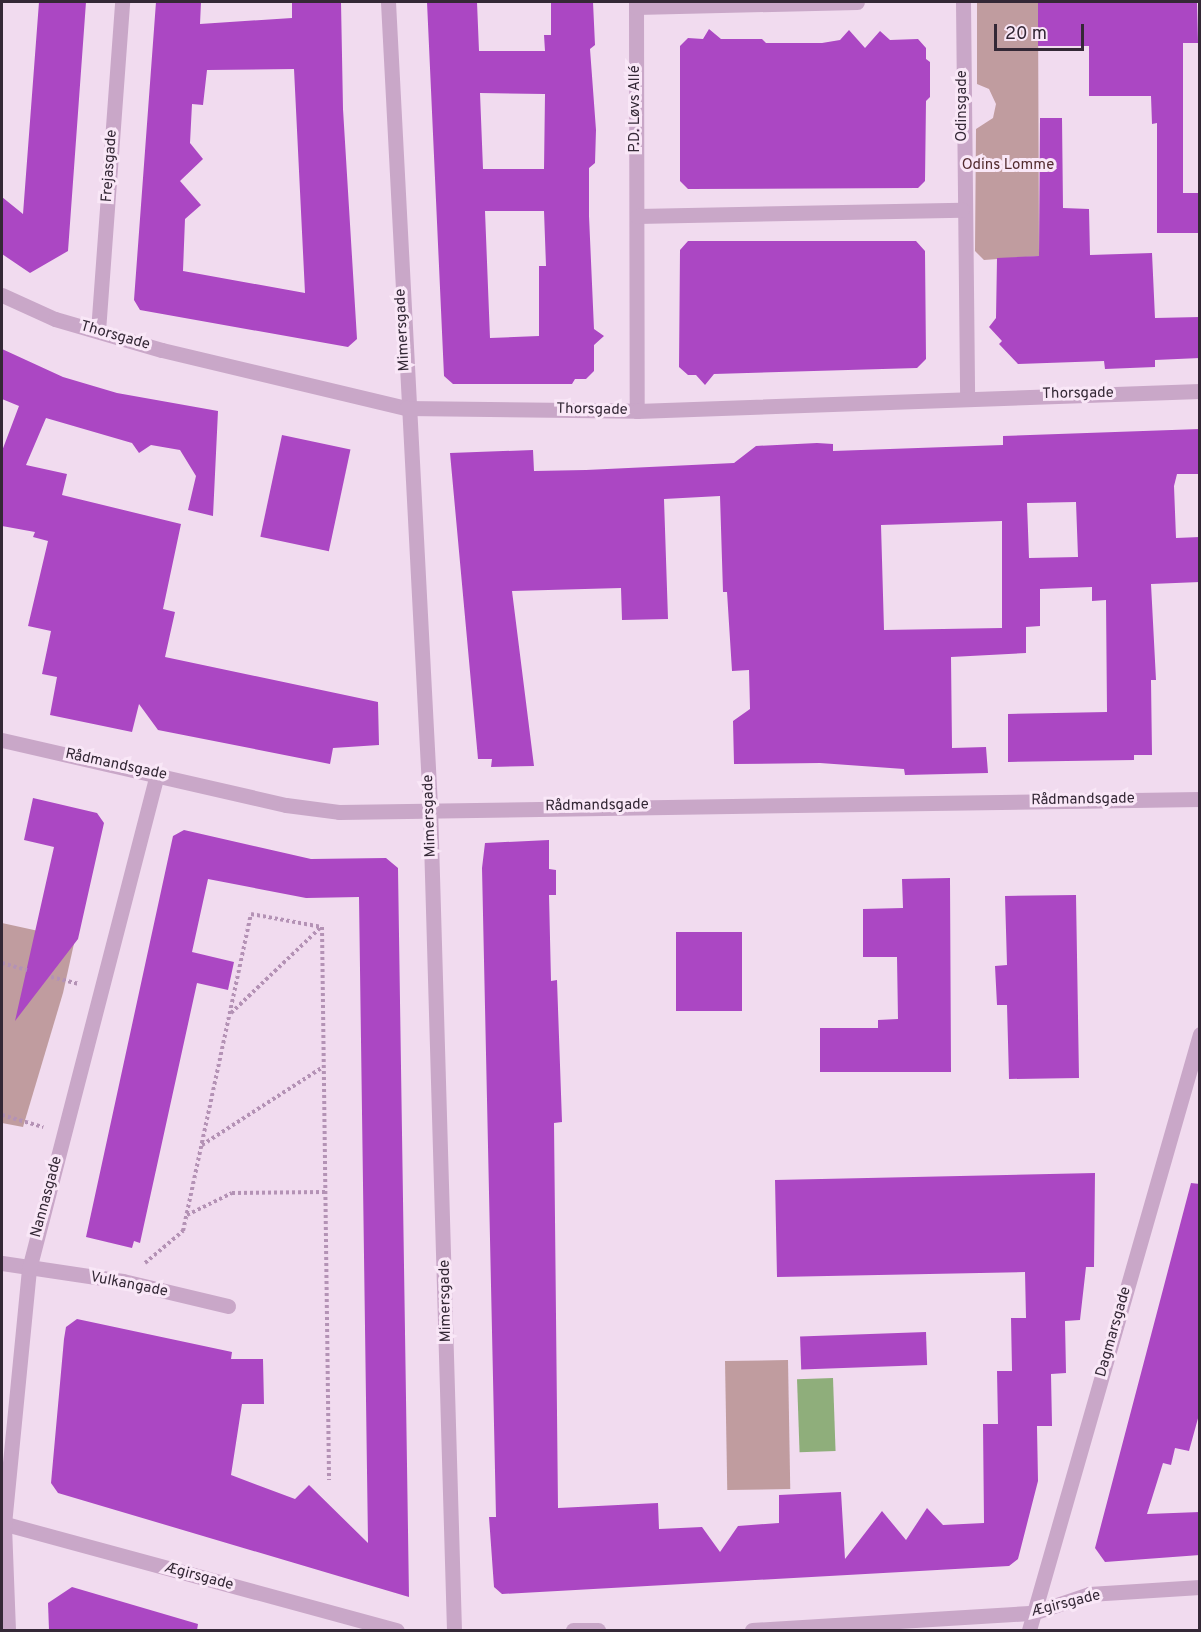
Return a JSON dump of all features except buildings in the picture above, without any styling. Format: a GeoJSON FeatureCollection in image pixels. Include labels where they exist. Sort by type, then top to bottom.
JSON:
{"type":"FeatureCollection","features":[{"type":"Feature","properties":{"kind":"street","name":"Frejasgade"},"geometry":{"type":"LineString","coordinates":[[98,331],[122,2]]}},
{"type":"Feature","properties":{"kind":"street","name":"Mimersgade"},"geometry":{"type":"LineString","coordinates":[[388,2],[406,408],[430,807],[454,1630]]}},
{"type":"Feature","properties":{"kind":"street"},"geometry":{"type":"LineString","coordinates":[[636,4],[857,2]]}},
{"type":"Feature","properties":{"kind":"street","name":"Odinsgade"},"geometry":{"type":"LineString","coordinates":[[963,2],[962,210],[967,396]]}},
{"type":"Feature","properties":{"kind":"street","name":"P.D. Løvs Allé"},"geometry":{"type":"LineString","coordinates":[[636,4],[637,411]]}},
{"type":"Feature","properties":{"kind":"street"},"geometry":{"type":"LineString","coordinates":[[637,216],[804,211],[962,210]]}},
{"type":"Feature","properties":{"kind":"street","name":"Thorsgade"},"geometry":{"type":"LineString","coordinates":[[2,295],[55,319],[406,408],[637,411],[967,396],[1200,391]]}},
{"type":"Feature","properties":{"kind":"street","name":"Rådmandsgade"},"geometry":{"type":"LineString","coordinates":[[2,740],[286,805],[339,812],[430,807],[1200,799]]}},
{"type":"Feature","properties":{"kind":"street","name":"Nannasgade"},"geometry":{"type":"LineString","coordinates":[[8,1630],[3,1523],[28,1269],[157,774]]}},
{"type":"Feature","properties":{"kind":"street","name":"Dagmarsgade"},"geometry":{"type":"LineString","coordinates":[[1029,1630],[1200,1034]]}},
{"type":"Feature","properties":{"kind":"street","name":"Vulkangade"},"geometry":{"type":"LineString","coordinates":[[2,1263],[28,1269],[123,1281],[228,1306]]}},
{"type":"Feature","properties":{"kind":"street","name":"Ægirsgade"},"geometry":{"type":"LineString","coordinates":[[3,1523],[397,1630]]}},
{"type":"Feature","properties":{"kind":"street","name":"Ægirsgade"},"geometry":{"type":"LineString","coordinates":[[752,1630],[1033,1613],[1089,1594],[1200,1587]]}},
{"type":"Feature","properties":{"kind":"street"},"geometry":{"type":"LineString","coordinates":[[573,1630],[598,1630]]}},
{"type":"Feature","properties":{"kind":"path"},"geometry":{"type":"LineString","coordinates":[[123,1281],[183,1231],[251,914],[322,927]]}},
{"type":"Feature","properties":{"kind":"path"},"geometry":{"type":"LineString","coordinates":[[230,1013],[322,927]]}},
{"type":"Feature","properties":{"kind":"path"},"geometry":{"type":"LineString","coordinates":[[322,927],[329,1480]]}},
{"type":"Feature","properties":{"kind":"path"},"geometry":{"type":"LineString","coordinates":[[2,963],[27,970]]}},
{"type":"Feature","properties":{"kind":"path"},"geometry":{"type":"LineString","coordinates":[[51,976],[101,990]]}},
{"type":"Feature","properties":{"kind":"path"},"geometry":{"type":"LineString","coordinates":[[202,1146],[323,1067]]}},
{"type":"Feature","properties":{"kind":"path"},"geometry":{"type":"LineString","coordinates":[[2,1115],[64,1133]]}},
{"type":"Feature","properties":{"kind":"path"},"geometry":{"type":"LineString","coordinates":[[187,1215],[232,1193],[325,1192]]}},
{"type":"Feature","properties":{"kind":"green space","name":"Odins Lomme"},"geometry":{"type":"Polygon","coordinates":[[[977,2],[1038,2],[1039,256],[984,260],[975,251],[976,129],[993,118],[996,104],[989,89],[977,84],[977,2]]]}},
{"type":"Feature","properties":{"kind":"green space"},"geometry":{"type":"Polygon","coordinates":[[[2,923],[75,939],[63,993],[23,1127],[2,1123],[2,923]]]}},
{"type":"Feature","properties":{"kind":"green space"},"geometry":{"type":"Polygon","coordinates":[[[788,1360],[790,1489],[727,1490],[725,1361],[788,1360]]]}},
{"type":"Feature","properties":{"kind":"shaded area"},"geometry":{"type":"Polygon","coordinates":[[[833,1378],[836,1451],[800,1452],[797,1379],[833,1378]]]}}]}
